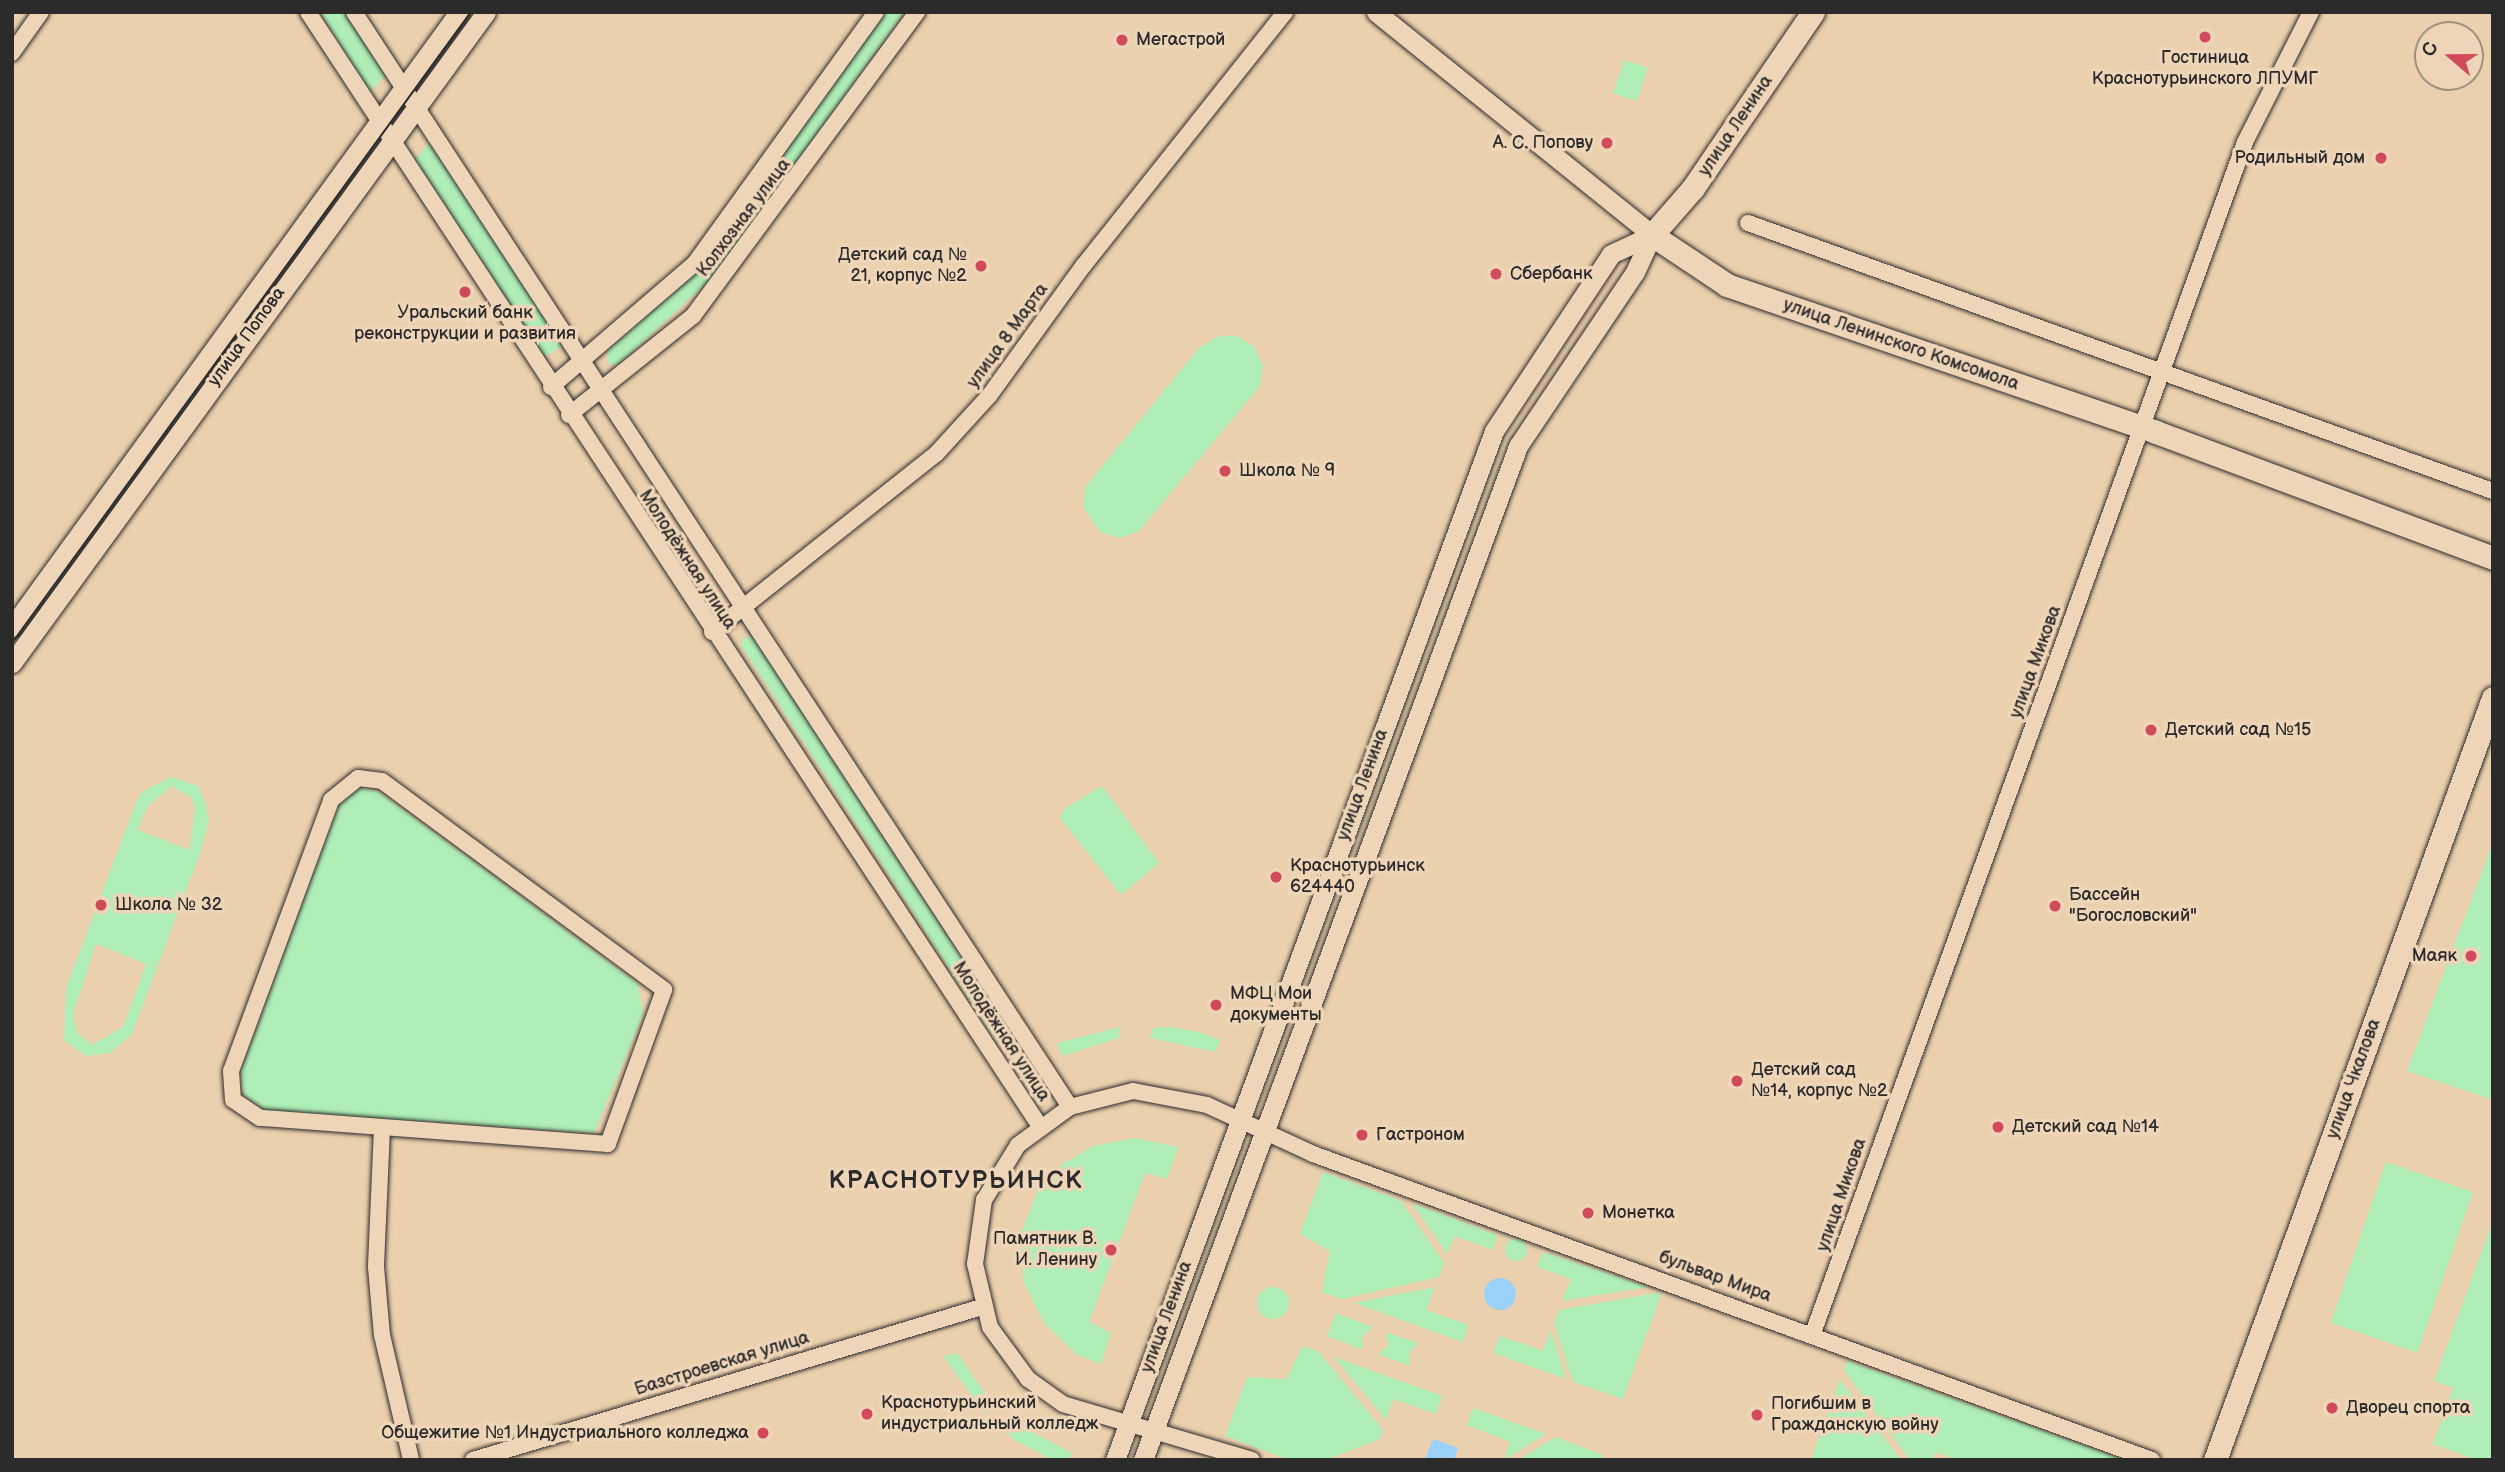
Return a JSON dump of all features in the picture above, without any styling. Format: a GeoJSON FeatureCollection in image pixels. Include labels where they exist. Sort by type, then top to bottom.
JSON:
{"type":"FeatureCollection","features":[{"type":"Feature","properties":{"kind":"main road","name":"улица Ленина"},"geometry":{"type":"LineString","coordinates":[[1652,235],[1693,188],[1813,12]]}},
{"type":"Feature","properties":{"kind":"main road","name":"улица Ленинского Комсомола"},"geometry":{"type":"LineString","coordinates":[[1652,235],[1727,285],[2143,428],[2493,558]]}},
{"type":"Feature","properties":{"kind":"main road","name":"улица Чкалова"},"geometry":{"type":"LineString","coordinates":[[2215,1460],[2493,698]]}},
{"type":"Feature","properties":{"kind":"street"},"geometry":{"type":"LineString","coordinates":[[12,53],[41,12]]}},
{"type":"Feature","properties":{"kind":"street","name":"Молодёжная улица"},"geometry":{"type":"LineString","coordinates":[[309,12],[569,415],[1039,1125]]}},
{"type":"Feature","properties":{"kind":"street","name":"Молодёжная улица"},"geometry":{"type":"LineString","coordinates":[[354,12],[415,110],[1070,1107]]}},
{"type":"Feature","properties":{"kind":"street","name":"улица Попова"},"geometry":{"type":"LineString","coordinates":[[12,627],[459,12]]}},
{"type":"Feature","properties":{"kind":"street","name":"улица Попова"},"geometry":{"type":"LineString","coordinates":[[12,663],[486,12]]}},
{"type":"Feature","properties":{"kind":"street","name":"Колхозная улица"},"geometry":{"type":"LineString","coordinates":[[551,387],[695,263],[876,12]]}},
{"type":"Feature","properties":{"kind":"street","name":"Колхозная улица"},"geometry":{"type":"LineString","coordinates":[[569,415],[693,316],[916,12]]}},
{"type":"Feature","properties":{"kind":"street","name":"улица 8 Марта"},"geometry":{"type":"LineString","coordinates":[[712,632],[741,606],[936,454],[989,396],[1084,265],[1285,12]]}},
{"type":"Feature","properties":{"kind":"street","name":"улица Ленинского Комсомола"},"geometry":{"type":"LineString","coordinates":[[1376,12],[1652,235]]}},
{"type":"Feature","properties":{"kind":"street","name":"улица Микова"},"geometry":{"type":"LineString","coordinates":[[1813,1333],[2262,99],[2311,12]]}},
{"type":"Feature","properties":{"kind":"street"},"geometry":{"type":"LineString","coordinates":[[1748,223],[2493,491]]}},
{"type":"Feature","properties":{"kind":"street","name":"улица Ленина"},"geometry":{"type":"LineString","coordinates":[[1115,1460],[1494,431],[1611,254],[1652,235]]}},
{"type":"Feature","properties":{"kind":"street","name":"улица Ленина"},"geometry":{"type":"LineString","coordinates":[[1143,1460],[1518,446],[1635,272],[1652,235]]}},
{"type":"Feature","properties":{"kind":"street"},"geometry":{"type":"LineString","coordinates":[[358,778],[382,781],[664,990],[608,1144],[382,1128],[248,1116],[229,1086],[331,800],[358,778]]}},
{"type":"Feature","properties":{"kind":"street"},"geometry":{"type":"LineString","coordinates":[[1253,1084],[1279,1093]]}},
{"type":"Feature","properties":{"kind":"street","name":"бульвар Мира"},"geometry":{"type":"LineString","coordinates":[[1155,1427],[1094,1416],[1045,1393],[1013,1363],[982,1307],[975,1264],[985,1200],[1004,1162],[1039,1125],[1070,1107],[1111,1094],[1154,1092],[1240,1121],[1264,1133],[2152,1460]]}},
{"type":"Feature","properties":{"kind":"street"},"geometry":{"type":"LineString","coordinates":[[382,1128],[381,1321],[411,1460]]}},
{"type":"Feature","properties":{"kind":"street","name":"Базстроевская улица"},"geometry":{"type":"LineString","coordinates":[[473,1460],[982,1307]]}},
{"type":"Feature","properties":{"kind":"street"},"geometry":{"type":"LineString","coordinates":[[1155,1427],[1252,1460]]}},
{"type":"Feature","properties":{"kind":"green space"},"geometry":{"type":"Polygon","coordinates":[[[320,12],[345,12],[386,74],[370,93],[320,12]]]}},
{"type":"Feature","properties":{"kind":"green space"},"geometry":{"type":"Polygon","coordinates":[[[884,12],[904,12],[719,271],[618,365],[608,364],[608,350],[706,260],[884,12]]]}},
{"type":"Feature","properties":{"kind":"green space"},"geometry":{"type":"Polygon","coordinates":[[[1624,60],[1648,68],[1637,101],[1613,93],[1624,60]]]}},
{"type":"Feature","properties":{"kind":"green space"},"geometry":{"type":"Polygon","coordinates":[[[430,142],[560,336],[561,347],[546,356],[534,349],[414,161],[430,142]]]}},
{"type":"Feature","properties":{"kind":"green space"},"geometry":{"type":"Polygon","coordinates":[[[1218,336],[1238,336],[1255,348],[1263,366],[1260,386],[1138,532],[1119,538],[1100,532],[1083,507],[1086,486],[1199,348],[1218,336]]]}},
{"type":"Feature","properties":{"kind":"green space"},"geometry":{"type":"Polygon","coordinates":[[[745,636],[754,638],[1011,1035],[998,1044],[741,645],[745,636]]]}},
{"type":"Feature","properties":{"kind":"green space"},"geometry":{"type":"Polygon","coordinates":[[[171,777],[198,786],[209,821],[200,853],[132,1034],[110,1053],[86,1056],[64,1040],[66,988],[142,792],[171,777]],[[172,786],[147,807],[138,830],[189,850],[195,810],[192,798],[172,786]],[[96,944],[73,1014],[77,1033],[92,1045],[123,1027],[146,964],[96,944]]]}},
{"type":"Feature","properties":{"kind":"green space"},"geometry":{"type":"Polygon","coordinates":[[[1102,786],[1159,863],[1121,895],[1060,818],[1065,808],[1102,786]]]}},
{"type":"Feature","properties":{"kind":"green space"},"geometry":{"type":"Polygon","coordinates":[[[361,788],[379,792],[638,984],[643,1014],[594,1133],[267,1111],[243,1095],[241,1071],[339,803],[361,788]]]}},
{"type":"Feature","properties":{"kind":"green space","name":"Маяк"},"geometry":{"type":"Polygon","coordinates":[[[2493,842],[2493,1100],[2407,1071],[2493,842]]]}},
{"type":"Feature","properties":{"kind":"green space"},"geometry":{"type":"Polygon","coordinates":[[[1120,1027],[1119,1038],[1062,1056],[1057,1043],[1120,1027]]]}},
{"type":"Feature","properties":{"kind":"green space"},"geometry":{"type":"Polygon","coordinates":[[[1170,1027],[1198,1032],[1220,1040],[1215,1052],[1150,1038],[1153,1028],[1170,1027]]]}},
{"type":"Feature","properties":{"kind":"green space"},"geometry":{"type":"Polygon","coordinates":[[[1134,1138],[1178,1147],[1167,1179],[1145,1173],[1089,1322],[1111,1333],[1101,1364],[1076,1354],[1044,1323],[1024,1283],[1020,1236],[1039,1187],[1061,1165],[1093,1146],[1134,1138]]]}},
{"type":"Feature","properties":{"kind":"green space"},"geometry":{"type":"Polygon","coordinates":[[[2386,1162],[2473,1192],[2418,1353],[2331,1323],[2386,1162]]]}},
{"type":"Feature","properties":{"kind":"green space"},"geometry":{"type":"Polygon","coordinates":[[[1323,1172],[1400,1200],[1444,1263],[1439,1277],[1342,1299],[1322,1292],[1330,1251],[1300,1234],[1323,1172]]]}},
{"type":"Feature","properties":{"kind":"green space"},"geometry":{"type":"Polygon","coordinates":[[[1412,1203],[1497,1235],[1493,1250],[1455,1236],[1447,1254],[1412,1203]]]}},
{"type":"Feature","properties":{"kind":"green space"},"geometry":{"type":"Polygon","coordinates":[[[2493,1221],[2493,1460],[2477,1460],[2433,1444],[2453,1388],[2434,1381],[2493,1221]]]}},
{"type":"Feature","properties":{"kind":"green space"},"geometry":{"type":"Polygon","coordinates":[[[1516,1239],[1524,1242],[1527,1250],[1524,1258],[1516,1261],[1508,1258],[1505,1250],[1508,1242],[1516,1239]]]}},
{"type":"Feature","properties":{"kind":"green space"},"geometry":{"type":"Polygon","coordinates":[[[1543,1252],[1648,1287],[1562,1301],[1571,1279],[1537,1267],[1543,1252]]]}},
{"type":"Feature","properties":{"kind":"green space"},"geometry":{"type":"Polygon","coordinates":[[[1273,1287],[1285,1291],[1289,1303],[1285,1315],[1273,1319],[1261,1315],[1257,1303],[1261,1291],[1273,1287]]]}},
{"type":"Feature","properties":{"kind":"green space"},"geometry":{"type":"Polygon","coordinates":[[[1435,1287],[1426,1310],[1468,1325],[1463,1342],[1354,1303],[1435,1287]]]}},
{"type":"Feature","properties":{"kind":"green space"},"geometry":{"type":"Polygon","coordinates":[[[1662,1292],[1623,1399],[1573,1382],[1554,1323],[1559,1310],[1662,1292]]]}},
{"type":"Feature","properties":{"kind":"green space"},"geometry":{"type":"Polygon","coordinates":[[[1336,1313],[1372,1327],[1362,1337],[1363,1350],[1327,1336],[1336,1313]]]}},
{"type":"Feature","properties":{"kind":"green space"},"geometry":{"type":"Polygon","coordinates":[[[1551,1330],[1566,1379],[1493,1353],[1500,1336],[1543,1351],[1551,1330]]]}},
{"type":"Feature","properties":{"kind":"green space"},"geometry":{"type":"Polygon","coordinates":[[[1385,1332],[1419,1343],[1409,1352],[1410,1366],[1378,1354],[1389,1345],[1385,1332]]]}},
{"type":"Feature","properties":{"kind":"green space"},"geometry":{"type":"Polygon","coordinates":[[[1303,1346],[1319,1352],[1383,1430],[1380,1439],[1326,1460],[1289,1460],[1225,1436],[1247,1377],[1286,1379],[1303,1346]]]}},
{"type":"Feature","properties":{"kind":"green space"},"geometry":{"type":"Polygon","coordinates":[[[957,1353],[993,1405],[985,1414],[943,1356],[957,1353]]]}},
{"type":"Feature","properties":{"kind":"green space"},"geometry":{"type":"Polygon","coordinates":[[[1334,1357],[1442,1396],[1436,1414],[1393,1399],[1386,1420],[1334,1357]]]}},
{"type":"Feature","properties":{"kind":"green space"},"geometry":{"type":"Polygon","coordinates":[[[1847,1361],[2125,1460],[1959,1460],[1936,1452],[1932,1460],[1910,1460],[1844,1370],[1847,1361]]]}},
{"type":"Feature","properties":{"kind":"green space"},"geometry":{"type":"Polygon","coordinates":[[[1840,1380],[1901,1460],[1811,1460],[1840,1380]]]}},
{"type":"Feature","properties":{"kind":"green space"},"geometry":{"type":"Polygon","coordinates":[[[1473,1408],[1546,1434],[1504,1460],[1510,1442],[1467,1425],[1473,1408]]]}},
{"type":"Feature","properties":{"kind":"green space"},"geometry":{"type":"Polygon","coordinates":[[[1007,1419],[1072,1453],[1069,1460],[1053,1460],[1014,1440],[999,1426],[1007,1419]]]}},
{"type":"Feature","properties":{"kind":"green space"},"geometry":{"type":"Polygon","coordinates":[[[1556,1437],[1603,1455],[1601,1460],[1518,1460],[1556,1437]]]}},
{"type":"Feature","properties":{"kind":"water"},"geometry":{"type":"Polygon","coordinates":[[[1500,1278],[1511,1283],[1516,1294],[1511,1305],[1500,1310],[1489,1305],[1484,1294],[1489,1283],[1500,1278]]]}},
{"type":"Feature","properties":{"kind":"water"},"geometry":{"type":"Polygon","coordinates":[[[1433,1439],[1458,1448],[1454,1460],[1425,1460],[1433,1439]]]}},
{"type":"Feature","properties":{"kind":"tram line"},"geometry":{"type":"LineString","coordinates":[[12,643],[471,12]]}},
{"type":"Feature","properties":{"kind":"place","name":"Гостиница Краснотурьинского ЛПУМГ"},"geometry":{"type":"Point","coordinates":[2205,37]}},
{"type":"Feature","properties":{"kind":"place","name":"Мегастрой"},"geometry":{"type":"Point","coordinates":[1122,40]}},
{"type":"Feature","properties":{"kind":"place","name":"А. С. Попову"},"geometry":{"type":"Point","coordinates":[1607,143]}},
{"type":"Feature","properties":{"kind":"place","name":"Родильный дом"},"geometry":{"type":"Point","coordinates":[2381,158]}},
{"type":"Feature","properties":{"kind":"place","name":"Детский сад № 21, корпус №2"},"geometry":{"type":"Point","coordinates":[981,266]}},
{"type":"Feature","properties":{"kind":"place","name":"Сбербанк"},"geometry":{"type":"Point","coordinates":[1496,274]}},
{"type":"Feature","properties":{"kind":"place","name":"Уральский банк реконструкции и развития"},"geometry":{"type":"Point","coordinates":[465,292]}},
{"type":"Feature","properties":{"kind":"place","name":"Школа № 9"},"geometry":{"type":"Point","coordinates":[1225,471]}},
{"type":"Feature","properties":{"kind":"place","name":"Детский сад №15"},"geometry":{"type":"Point","coordinates":[2151,730]}},
{"type":"Feature","properties":{"kind":"place","name":"Краснотурьинск 624440"},"geometry":{"type":"Point","coordinates":[1276,877]}},
{"type":"Feature","properties":{"kind":"place","name":"Школа № 32"},"geometry":{"type":"Point","coordinates":[101,905]}},
{"type":"Feature","properties":{"kind":"place","name":"Бассейн \"Богословский\""},"geometry":{"type":"Point","coordinates":[2055,906]}},
{"type":"Feature","properties":{"kind":"place","name":"Маяк"},"geometry":{"type":"Point","coordinates":[2471,956]}},
{"type":"Feature","properties":{"kind":"place","name":"МФЦ Мои документы"},"geometry":{"type":"Point","coordinates":[1216,1005]}},
{"type":"Feature","properties":{"kind":"place","name":"Детский сад №14, корпус №2"},"geometry":{"type":"Point","coordinates":[1737,1081]}},
{"type":"Feature","properties":{"kind":"place","name":"Детский сад №14"},"geometry":{"type":"Point","coordinates":[1998,1127]}},
{"type":"Feature","properties":{"kind":"place","name":"Гастроном"},"geometry":{"type":"Point","coordinates":[1362,1135]}},
{"type":"Feature","properties":{"kind":"place","name":"Монетка"},"geometry":{"type":"Point","coordinates":[1588,1213]}},
{"type":"Feature","properties":{"kind":"place","name":"Памятник В. И. Ленину"},"geometry":{"type":"Point","coordinates":[1111,1250]}},
{"type":"Feature","properties":{"kind":"place","name":"Дворец спорта"},"geometry":{"type":"Point","coordinates":[2332,1408]}},
{"type":"Feature","properties":{"kind":"place","name":"Краснотурьинский индустриальный колледж"},"geometry":{"type":"Point","coordinates":[867,1414]}},
{"type":"Feature","properties":{"kind":"place","name":"Погибшим в Гражданскую войну"},"geometry":{"type":"Point","coordinates":[1757,1415]}},
{"type":"Feature","properties":{"kind":"place","name":"Общежитие №1 Индустриального колледжа"},"geometry":{"type":"Point","coordinates":[763,1433]}},
{"type":"Feature","properties":{"kind":"district","name":"КРАСНОТУРЬИНСК"},"geometry":{"type":"Point","coordinates":[956,1181]}}]}
